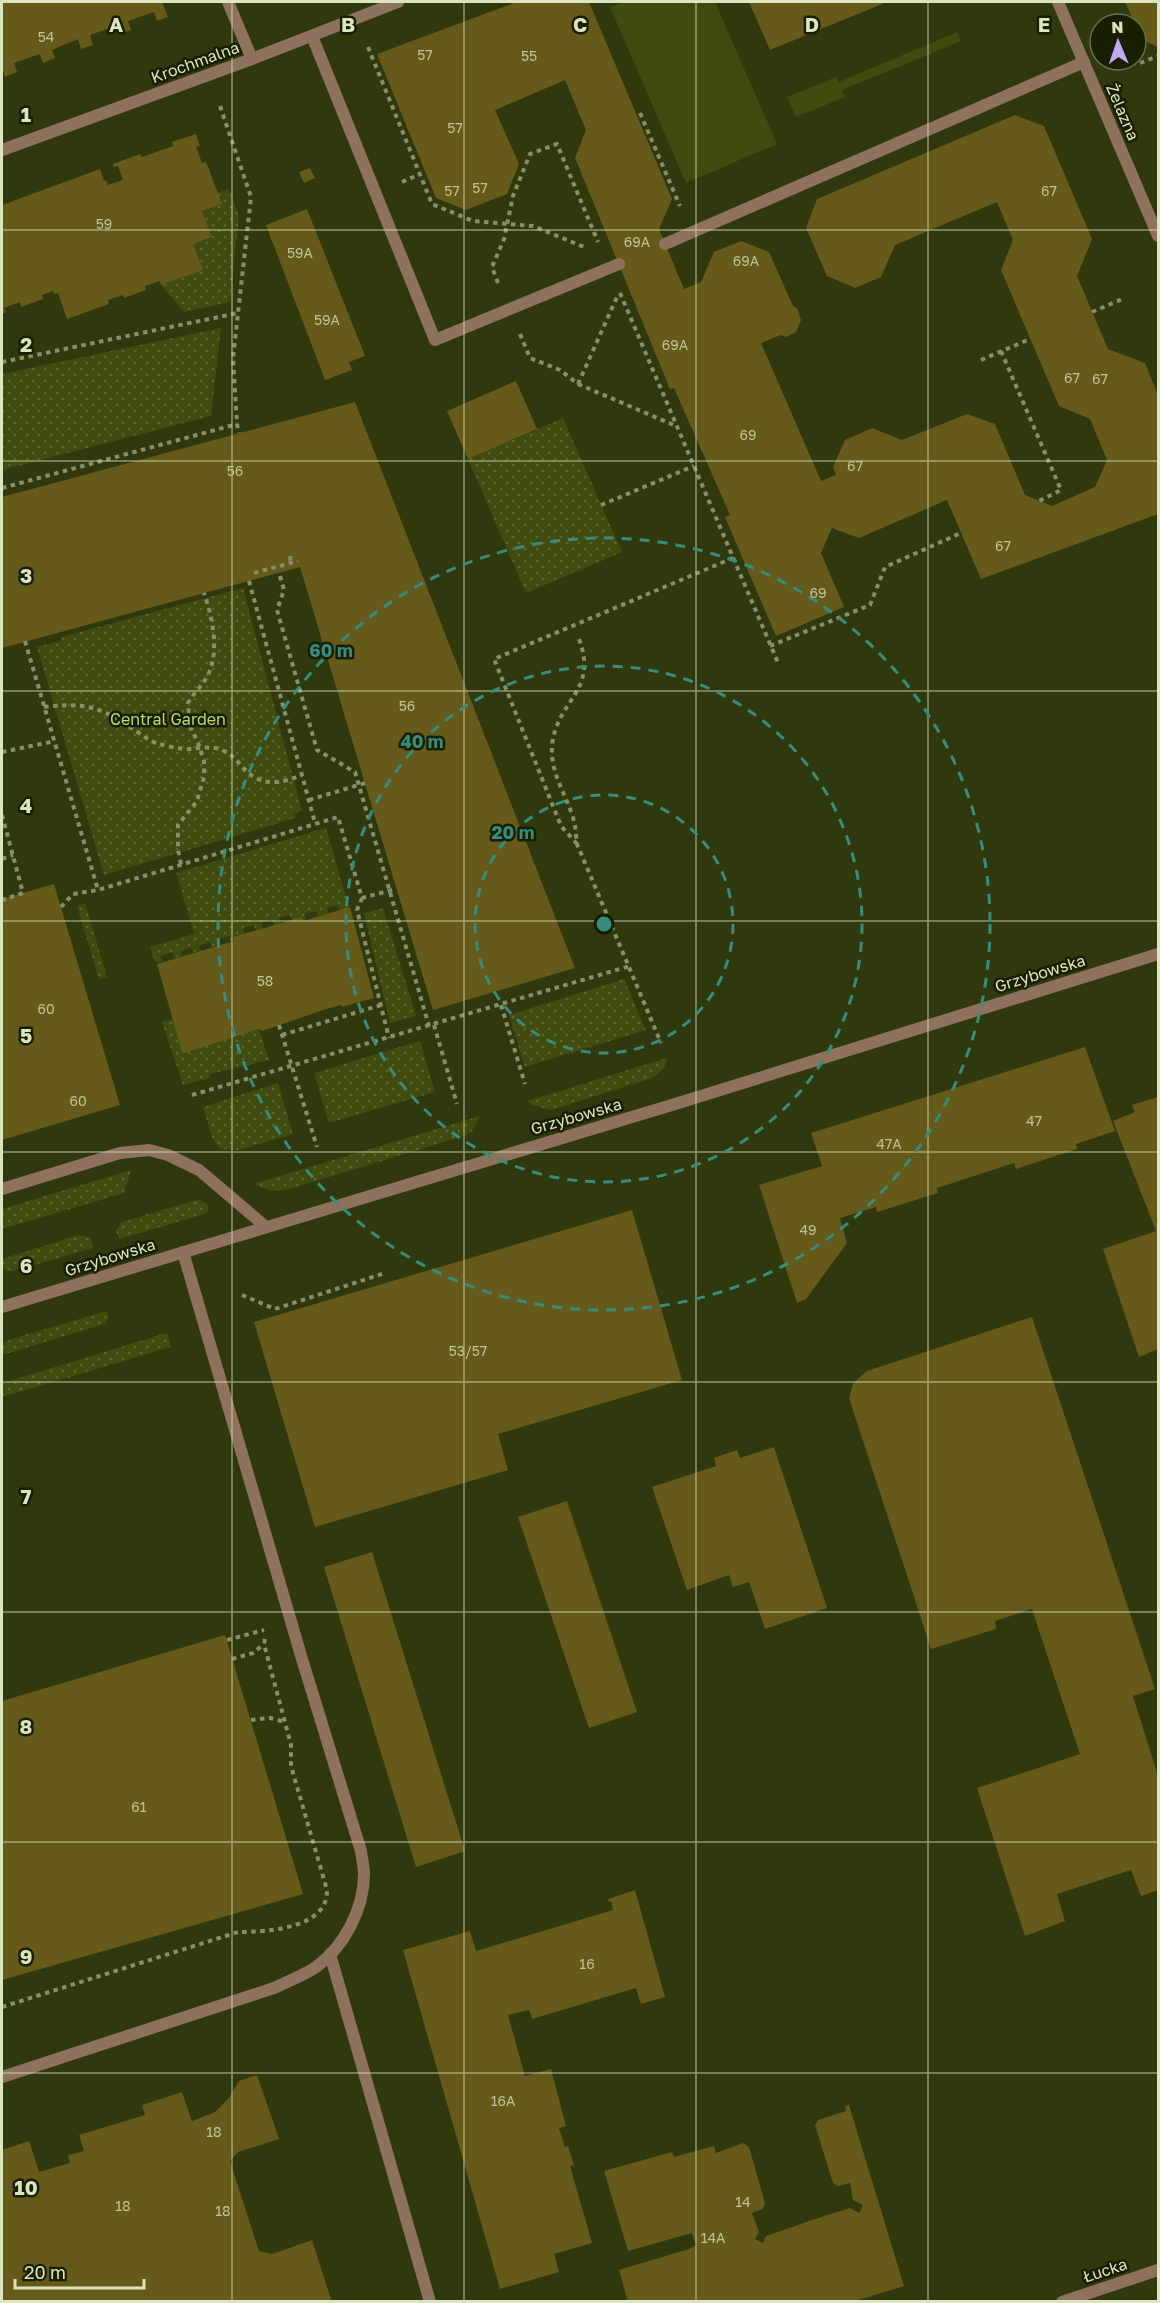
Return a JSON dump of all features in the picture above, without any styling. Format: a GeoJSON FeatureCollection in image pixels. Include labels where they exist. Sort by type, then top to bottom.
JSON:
{"type":"FeatureCollection","features":[{"type":"Feature","properties":{"kind":"street"},"geometry":{"type":"LineString","coordinates":[[228,2],[252,59]]}},
{"type":"Feature","properties":{"kind":"street","name":"Krochmalna"},"geometry":{"type":"LineString","coordinates":[[2,150],[252,59],[398,2]]}},
{"type":"Feature","properties":{"kind":"street","name":"Żelazna"},"geometry":{"type":"LineString","coordinates":[[1058,2],[1158,236]]}},
{"type":"Feature","properties":{"kind":"street"},"geometry":{"type":"LineString","coordinates":[[312,36],[435,340],[614,266]]}},
{"type":"Feature","properties":{"kind":"street"},"geometry":{"type":"LineString","coordinates":[[665,244],[1084,62]]}},
{"type":"Feature","properties":{"kind":"street","name":"Grzybowska"},"geometry":{"type":"LineString","coordinates":[[2,1307],[685,1101],[1158,954]]}},
{"type":"Feature","properties":{"kind":"street"},"geometry":{"type":"LineString","coordinates":[[2,1189],[120,1153],[149,1150],[168,1155],[199,1170],[266,1227]]}},
{"type":"Feature","properties":{"kind":"street"},"geometry":{"type":"LineString","coordinates":[[2,2077],[274,1988],[316,1967],[330,1954],[357,1915],[364,1874],[361,1851],[296,1640],[183,1252]]}},
{"type":"Feature","properties":{"kind":"street"},"geometry":{"type":"LineString","coordinates":[[330,1954],[430,2301]]}},
{"type":"Feature","properties":{"kind":"street","name":"Łucka"},"geometry":{"type":"LineString","coordinates":[[1062,2301],[1158,2270]]}},
{"type":"Feature","properties":{"kind":"path"},"geometry":{"type":"LineString","coordinates":[[368,46],[432,204],[473,221],[533,226],[604,256]]}},
{"type":"Feature","properties":{"kind":"path"},"geometry":{"type":"LineString","coordinates":[[220,106],[251,197],[234,358],[239,433]]}},
{"type":"Feature","properties":{"kind":"path"},"geometry":{"type":"LineString","coordinates":[[640,113],[692,232]]}},
{"type":"Feature","properties":{"kind":"path"},"geometry":{"type":"LineString","coordinates":[[556,144],[604,256],[614,266]]}},
{"type":"Feature","properties":{"kind":"path"},"geometry":{"type":"LineString","coordinates":[[578,384],[619,291],[778,665]]}},
{"type":"Feature","properties":{"kind":"path"},"geometry":{"type":"LineString","coordinates":[[1092,312],[1125,298]]}},
{"type":"Feature","properties":{"kind":"path"},"geometry":{"type":"LineString","coordinates":[[2,362],[238,313]]}},
{"type":"Feature","properties":{"kind":"path"},"geometry":{"type":"LineString","coordinates":[[981,360],[1030,339]]}},
{"type":"Feature","properties":{"kind":"path"},"geometry":{"type":"LineString","coordinates":[[1001,351],[1061,490],[1039,501]]}},
{"type":"Feature","properties":{"kind":"path"},"geometry":{"type":"LineString","coordinates":[[2,488],[237,424]]}},
{"type":"Feature","properties":{"kind":"path"},"geometry":{"type":"LineString","coordinates":[[601,505],[694,466]]}},
{"type":"Feature","properties":{"kind":"path"},"geometry":{"type":"LineString","coordinates":[[770,646],[870,605],[885,567],[962,533]]}},
{"type":"Feature","properties":{"kind":"path"},"geometry":{"type":"LineString","coordinates":[[290,556],[291,562]]}},
{"type":"Feature","properties":{"kind":"path"},"geometry":{"type":"LineString","coordinates":[[577,844],[561,826],[494,659],[733,558]]}},
{"type":"Feature","properties":{"kind":"path"},"geometry":{"type":"LineString","coordinates":[[254,573],[298,561]]}},
{"type":"Feature","properties":{"kind":"path"},"geometry":{"type":"LineString","coordinates":[[264,564],[265,570]]}},
{"type":"Feature","properties":{"kind":"path"},"geometry":{"type":"LineString","coordinates":[[280,576],[284,590],[278,610],[317,750],[355,772],[457,1104]]}},
{"type":"Feature","properties":{"kind":"path"},"geometry":{"type":"LineString","coordinates":[[249,580],[315,823]]}},
{"type":"Feature","properties":{"kind":"path"},"geometry":{"type":"LineString","coordinates":[[181,864],[178,850],[178,825],[197,801],[204,777],[204,761],[190,726],[188,703],[205,681],[213,664],[210,610],[204,593]]}},
{"type":"Feature","properties":{"kind":"path"},"geometry":{"type":"LineString","coordinates":[[579,639],[585,654],[585,674],[559,720],[552,744],[552,764],[574,821],[577,844],[662,1043]]}},
{"type":"Feature","properties":{"kind":"path"},"geometry":{"type":"LineString","coordinates":[[26,641],[98,890]]}},
{"type":"Feature","properties":{"kind":"path"},"geometry":{"type":"LineString","coordinates":[[45,707],[70,704],[90,706],[118,718],[155,743],[189,750],[200,747],[225,751],[238,760],[251,775],[270,783],[286,781],[302,775]]}},
{"type":"Feature","properties":{"kind":"path"},"geometry":{"type":"LineString","coordinates":[[2,752],[55,741]]}},
{"type":"Feature","properties":{"kind":"path"},"geometry":{"type":"LineString","coordinates":[[309,800],[364,783]]}},
{"type":"Feature","properties":{"kind":"path"},"geometry":{"type":"LineString","coordinates":[[2,815],[23,893],[2,900]]}},
{"type":"Feature","properties":{"kind":"path"},"geometry":{"type":"LineString","coordinates":[[61,907],[73,894],[98,890],[338,817],[362,898],[357,910],[389,1038]]}},
{"type":"Feature","properties":{"kind":"path"},"geometry":{"type":"LineString","coordinates":[[2,859],[13,855]]}},
{"type":"Feature","properties":{"kind":"path"},"geometry":{"type":"LineString","coordinates":[[362,898],[396,889]]}},
{"type":"Feature","properties":{"kind":"path"},"geometry":{"type":"LineString","coordinates":[[362,953],[367,951]]}},
{"type":"Feature","properties":{"kind":"path"},"geometry":{"type":"LineString","coordinates":[[192,1095],[630,966]]}},
{"type":"Feature","properties":{"kind":"path"},"geometry":{"type":"LineString","coordinates":[[282,1035],[381,1005]]}},
{"type":"Feature","properties":{"kind":"path"},"geometry":{"type":"LineString","coordinates":[[501,1005],[525,1084]]}},
{"type":"Feature","properties":{"kind":"path"},"geometry":{"type":"LineString","coordinates":[[279,1025],[317,1147]]}},
{"type":"Feature","properties":{"kind":"path"},"geometry":{"type":"LineString","coordinates":[[242,1295],[275,1309],[382,1274]]}},
{"type":"Feature","properties":{"kind":"path"},"geometry":{"type":"LineString","coordinates":[[2,2007],[238,1932],[279,1929],[301,1922],[320,1912],[326,1902],[327,1890],[291,1766],[291,1745],[264,1644],[265,1630],[262,1619]]}},
{"type":"Feature","properties":{"kind":"path"},"geometry":{"type":"LineString","coordinates":[[227,1640],[265,1630]]}},
{"type":"Feature","properties":{"kind":"path"},"geometry":{"type":"LineString","coordinates":[[232,1659],[253,1653],[264,1644]]}},
{"type":"Feature","properties":{"kind":"path"},"geometry":{"type":"LineString","coordinates":[[251,1720],[270,1718],[285,1722]]}},
{"type":"Feature","properties":{"kind":"green space"},"geometry":{"type":"Polygon","coordinates":[[[624,2],[715,2],[777,144],[686,183],[610,7],[624,2]]]}},
{"type":"Feature","properties":{"kind":"green space"},"geometry":{"type":"Polygon","coordinates":[[[957,32],[961,41],[842,90],[845,97],[796,117],[787,97],[836,77],[839,82],[957,32]]]}},
{"type":"Feature","properties":{"kind":"green space"},"geometry":{"type":"Polygon","coordinates":[[[229,189],[239,216],[230,302],[184,312],[161,285],[202,270],[193,244],[212,237],[202,211],[221,204],[217,193],[229,189]]]}},
{"type":"Feature","properties":{"kind":"green space"},"geometry":{"type":"Polygon","coordinates":[[[221,328],[211,416],[2,470],[2,374],[221,328]]]}},
{"type":"Feature","properties":{"kind":"green space"},"geometry":{"type":"Polygon","coordinates":[[[563,418],[622,552],[526,593],[468,459],[563,418]]]}},
{"type":"Feature","properties":{"kind":"green space","name":"Central Garden"},"geometry":{"type":"Polygon","coordinates":[[[243,588],[302,811],[295,813],[295,818],[104,875],[37,647],[62,640],[61,637],[243,588]]]}},
{"type":"Feature","properties":{"kind":"green space"},"geometry":{"type":"Polygon","coordinates":[[[326,828],[349,907],[340,911],[338,905],[327,908],[328,914],[318,916],[316,911],[305,914],[306,920],[292,920],[290,915],[279,918],[281,924],[274,925],[272,920],[261,923],[263,929],[256,931],[254,925],[243,928],[244,934],[231,942],[229,936],[218,939],[219,945],[212,947],[210,942],[199,945],[201,951],[193,952],[191,948],[181,951],[182,956],[174,958],[173,952],[161,956],[163,961],[155,962],[150,947],[194,934],[176,873],[326,828]]]}},
{"type":"Feature","properties":{"kind":"green space"},"geometry":{"type":"Polygon","coordinates":[[[85,903],[107,977],[99,979],[77,906],[85,903]]]}},
{"type":"Feature","properties":{"kind":"green space"},"geometry":{"type":"Polygon","coordinates":[[[383,908],[416,1016],[390,1023],[364,913],[383,908]]]}},
{"type":"Feature","properties":{"kind":"green space"},"geometry":{"type":"Polygon","coordinates":[[[624,979],[646,1030],[525,1067],[509,1015],[624,979]]]}},
{"type":"Feature","properties":{"kind":"green space"},"geometry":{"type":"Polygon","coordinates":[[[173,1019],[185,1053],[259,1029],[269,1060],[210,1074],[210,1078],[183,1085],[162,1022],[173,1019]]]}},
{"type":"Feature","properties":{"kind":"green space"},"geometry":{"type":"Polygon","coordinates":[[[420,1041],[435,1092],[329,1123],[314,1073],[420,1041]]]}},
{"type":"Feature","properties":{"kind":"green space"},"geometry":{"type":"Polygon","coordinates":[[[667,1058],[662,1070],[652,1078],[551,1110],[532,1105],[527,1101],[667,1058]]]}},
{"type":"Feature","properties":{"kind":"green space"},"geometry":{"type":"Polygon","coordinates":[[[278,1083],[293,1134],[239,1150],[220,1149],[213,1140],[203,1107],[278,1083]]]}},
{"type":"Feature","properties":{"kind":"green space"},"geometry":{"type":"Polygon","coordinates":[[[480,1116],[472,1131],[464,1136],[286,1190],[271,1191],[253,1184],[480,1116]]]}},
{"type":"Feature","properties":{"kind":"green space"},"geometry":{"type":"Polygon","coordinates":[[[131,1170],[124,1193],[2,1229],[2,1209],[131,1170]]]}},
{"type":"Feature","properties":{"kind":"green space"},"geometry":{"type":"Polygon","coordinates":[[[200,1199],[209,1206],[205,1214],[119,1239],[116,1231],[122,1222],[200,1199]]]}},
{"type":"Feature","properties":{"kind":"green space"},"geometry":{"type":"Polygon","coordinates":[[[78,1235],[91,1238],[93,1248],[13,1271],[2,1268],[2,1259],[78,1235]]]}},
{"type":"Feature","properties":{"kind":"green space"},"geometry":{"type":"Polygon","coordinates":[[[106,1311],[109,1317],[105,1324],[2,1355],[2,1342],[106,1311]]]}},
{"type":"Feature","properties":{"kind":"green space"},"geometry":{"type":"Polygon","coordinates":[[[167,1333],[171,1347],[2,1397],[2,1383],[167,1333]]]}},
{"type":"Feature","properties":{"kind":"building"},"geometry":{"type":"Polygon","coordinates":[[[2,2],[162,2],[168,17],[157,21],[154,12],[128,21],[131,30],[119,35],[116,26],[90,35],[93,45],[81,49],[78,39],[52,50],[55,58],[43,63],[40,54],[14,63],[17,72],[5,77],[2,67],[2,2]]]}},
{"type":"Feature","properties":{"kind":"building"},"geometry":{"type":"Polygon","coordinates":[[[517,2],[589,2],[672,199],[659,229],[684,289],[701,282],[714,252],[741,241],[769,252],[801,320],[796,332],[761,343],[821,481],[836,475],[833,467],[845,440],[872,428],[902,440],[967,414],[995,424],[1025,495],[1052,506],[1095,487],[1107,460],[1090,419],[1059,406],[1001,270],[1013,240],[997,202],[895,245],[881,277],[855,288],[827,276],[806,228],[817,199],[1015,115],[1044,126],[1092,239],[1077,276],[1108,349],[1145,363],[1158,395],[1158,514],[981,579],[947,500],[859,538],[832,528],[821,553],[844,607],[776,636],[725,517],[730,515],[674,388],[670,389],[575,158],[586,130],[565,80],[495,110],[519,164],[507,194],[466,210],[436,198],[377,54],[517,2]]]}},
{"type":"Feature","properties":{"kind":"building"},"geometry":{"type":"Polygon","coordinates":[[[749,2],[887,2],[770,50],[749,2]]]}},
{"type":"Feature","properties":{"kind":"building"},"geometry":{"type":"Polygon","coordinates":[[[1125,2],[1158,2],[1158,47],[1148,43],[1148,12],[1129,12],[1125,2]]]}},
{"type":"Feature","properties":{"kind":"building"},"geometry":{"type":"Polygon","coordinates":[[[196,134],[200,146],[196,147],[202,163],[206,162],[222,204],[202,211],[212,237],[193,244],[203,270],[161,285],[160,281],[145,286],[146,290],[124,298],[123,295],[108,300],[109,304],[67,319],[58,293],[55,294],[53,291],[42,295],[43,299],[21,307],[20,302],[4,308],[6,312],[2,314],[2,205],[100,169],[108,185],[123,180],[118,166],[114,167],[113,164],[140,154],[142,157],[173,146],[172,142],[196,134]]]}},
{"type":"Feature","properties":{"kind":"building"},"geometry":{"type":"Polygon","coordinates":[[[310,168],[315,178],[304,183],[299,172],[310,168]]]}},
{"type":"Feature","properties":{"kind":"building"},"geometry":{"type":"Polygon","coordinates":[[[307,209],[365,356],[349,362],[352,370],[325,380],[266,225],[307,209]]]}},
{"type":"Feature","properties":{"kind":"building"},"geometry":{"type":"Polygon","coordinates":[[[516,381],[537,429],[468,459],[447,411],[516,381]]]}},
{"type":"Feature","properties":{"kind":"building"},"geometry":{"type":"Polygon","coordinates":[[[355,402],[575,968],[433,1010],[300,567],[2,648],[2,497],[355,402]]]}},
{"type":"Feature","properties":{"kind":"building"},"geometry":{"type":"Polygon","coordinates":[[[54,884],[120,1105],[2,1140],[2,899],[54,884]]]}},
{"type":"Feature","properties":{"kind":"building"},"geometry":{"type":"Polygon","coordinates":[[[350,907],[374,998],[326,1009],[262,1031],[259,1029],[185,1053],[182,1052],[157,964],[234,941],[233,937],[302,917],[303,921],[350,907]]]}},
{"type":"Feature","properties":{"kind":"building"},"geometry":{"type":"Polygon","coordinates":[[[1085,1047],[1115,1131],[1076,1144],[1077,1149],[1016,1169],[1014,1163],[937,1188],[938,1193],[877,1212],[876,1207],[840,1218],[847,1243],[806,1299],[797,1303],[759,1185],[822,1166],[811,1133],[1085,1047]]]}},
{"type":"Feature","properties":{"kind":"building"},"geometry":{"type":"Polygon","coordinates":[[[1158,1097],[1158,1349],[1139,1357],[1103,1249],[1156,1231],[1113,1121],[1135,1112],[1132,1105],[1158,1097]]]}},
{"type":"Feature","properties":{"kind":"building"},"geometry":{"type":"Polygon","coordinates":[[[632,1210],[682,1380],[498,1434],[508,1470],[315,1527],[254,1322],[632,1210]]]}},
{"type":"Feature","properties":{"kind":"building"},"geometry":{"type":"Polygon","coordinates":[[[1032,1317],[1155,1689],[1133,1696],[1158,1776],[1158,1890],[1141,1896],[1131,1870],[1057,1894],[1065,1921],[1025,1936],[977,1788],[1080,1754],[1032,1609],[995,1621],[996,1629],[931,1649],[849,1398],[853,1383],[867,1371],[1032,1317]]]}},
{"type":"Feature","properties":{"kind":"building"},"geometry":{"type":"Polygon","coordinates":[[[774,1447],[827,1608],[765,1629],[749,1582],[733,1587],[729,1575],[687,1590],[652,1487],[716,1466],[714,1458],[737,1450],[740,1458],[774,1447]]]}},
{"type":"Feature","properties":{"kind":"building"},"geometry":{"type":"Polygon","coordinates":[[[567,1501],[637,1712],[589,1728],[518,1517],[567,1501]]]}},
{"type":"Feature","properties":{"kind":"building"},"geometry":{"type":"Polygon","coordinates":[[[372,1552],[465,1851],[416,1867],[324,1567],[372,1552]]]}},
{"type":"Feature","properties":{"kind":"building"},"geometry":{"type":"Polygon","coordinates":[[[225,1635],[303,1894],[2,1980],[2,1701],[225,1635]]]}},
{"type":"Feature","properties":{"kind":"building"},"geometry":{"type":"Polygon","coordinates":[[[635,1890],[665,1997],[641,2004],[636,1988],[532,2019],[529,2010],[508,2015],[525,2076],[551,2069],[566,2126],[559,2128],[574,2165],[570,2166],[592,2243],[554,2254],[559,2272],[500,2289],[403,1950],[470,1931],[476,1951],[613,1910],[611,1901],[609,1902],[608,1899],[635,1890]]]}},
{"type":"Feature","properties":{"kind":"building"},"geometry":{"type":"Polygon","coordinates":[[[257,2075],[279,2139],[238,2152],[230,2161],[259,2251],[272,2254],[312,2240],[332,2302],[2,2302],[2,2150],[29,2141],[39,2172],[70,2163],[68,2155],[84,2151],[79,2135],[145,2115],[142,2105],[182,2092],[192,2121],[215,2112],[229,2098],[239,2081],[257,2075]]]}},
{"type":"Feature","properties":{"kind":"building"},"geometry":{"type":"Polygon","coordinates":[[[849,2105],[904,2286],[852,2302],[628,2302],[619,2270],[696,2245],[692,2233],[628,2251],[604,2171],[672,2152],[674,2157],[714,2146],[716,2153],[743,2143],[749,2147],[765,2203],[763,2209],[752,2213],[759,2232],[755,2239],[763,2243],[766,2236],[824,2216],[850,2208],[859,2213],[863,2205],[853,2200],[850,2183],[838,2186],[833,2183],[815,2125],[818,2120],[846,2111],[845,2106],[849,2105]]]}}]}
